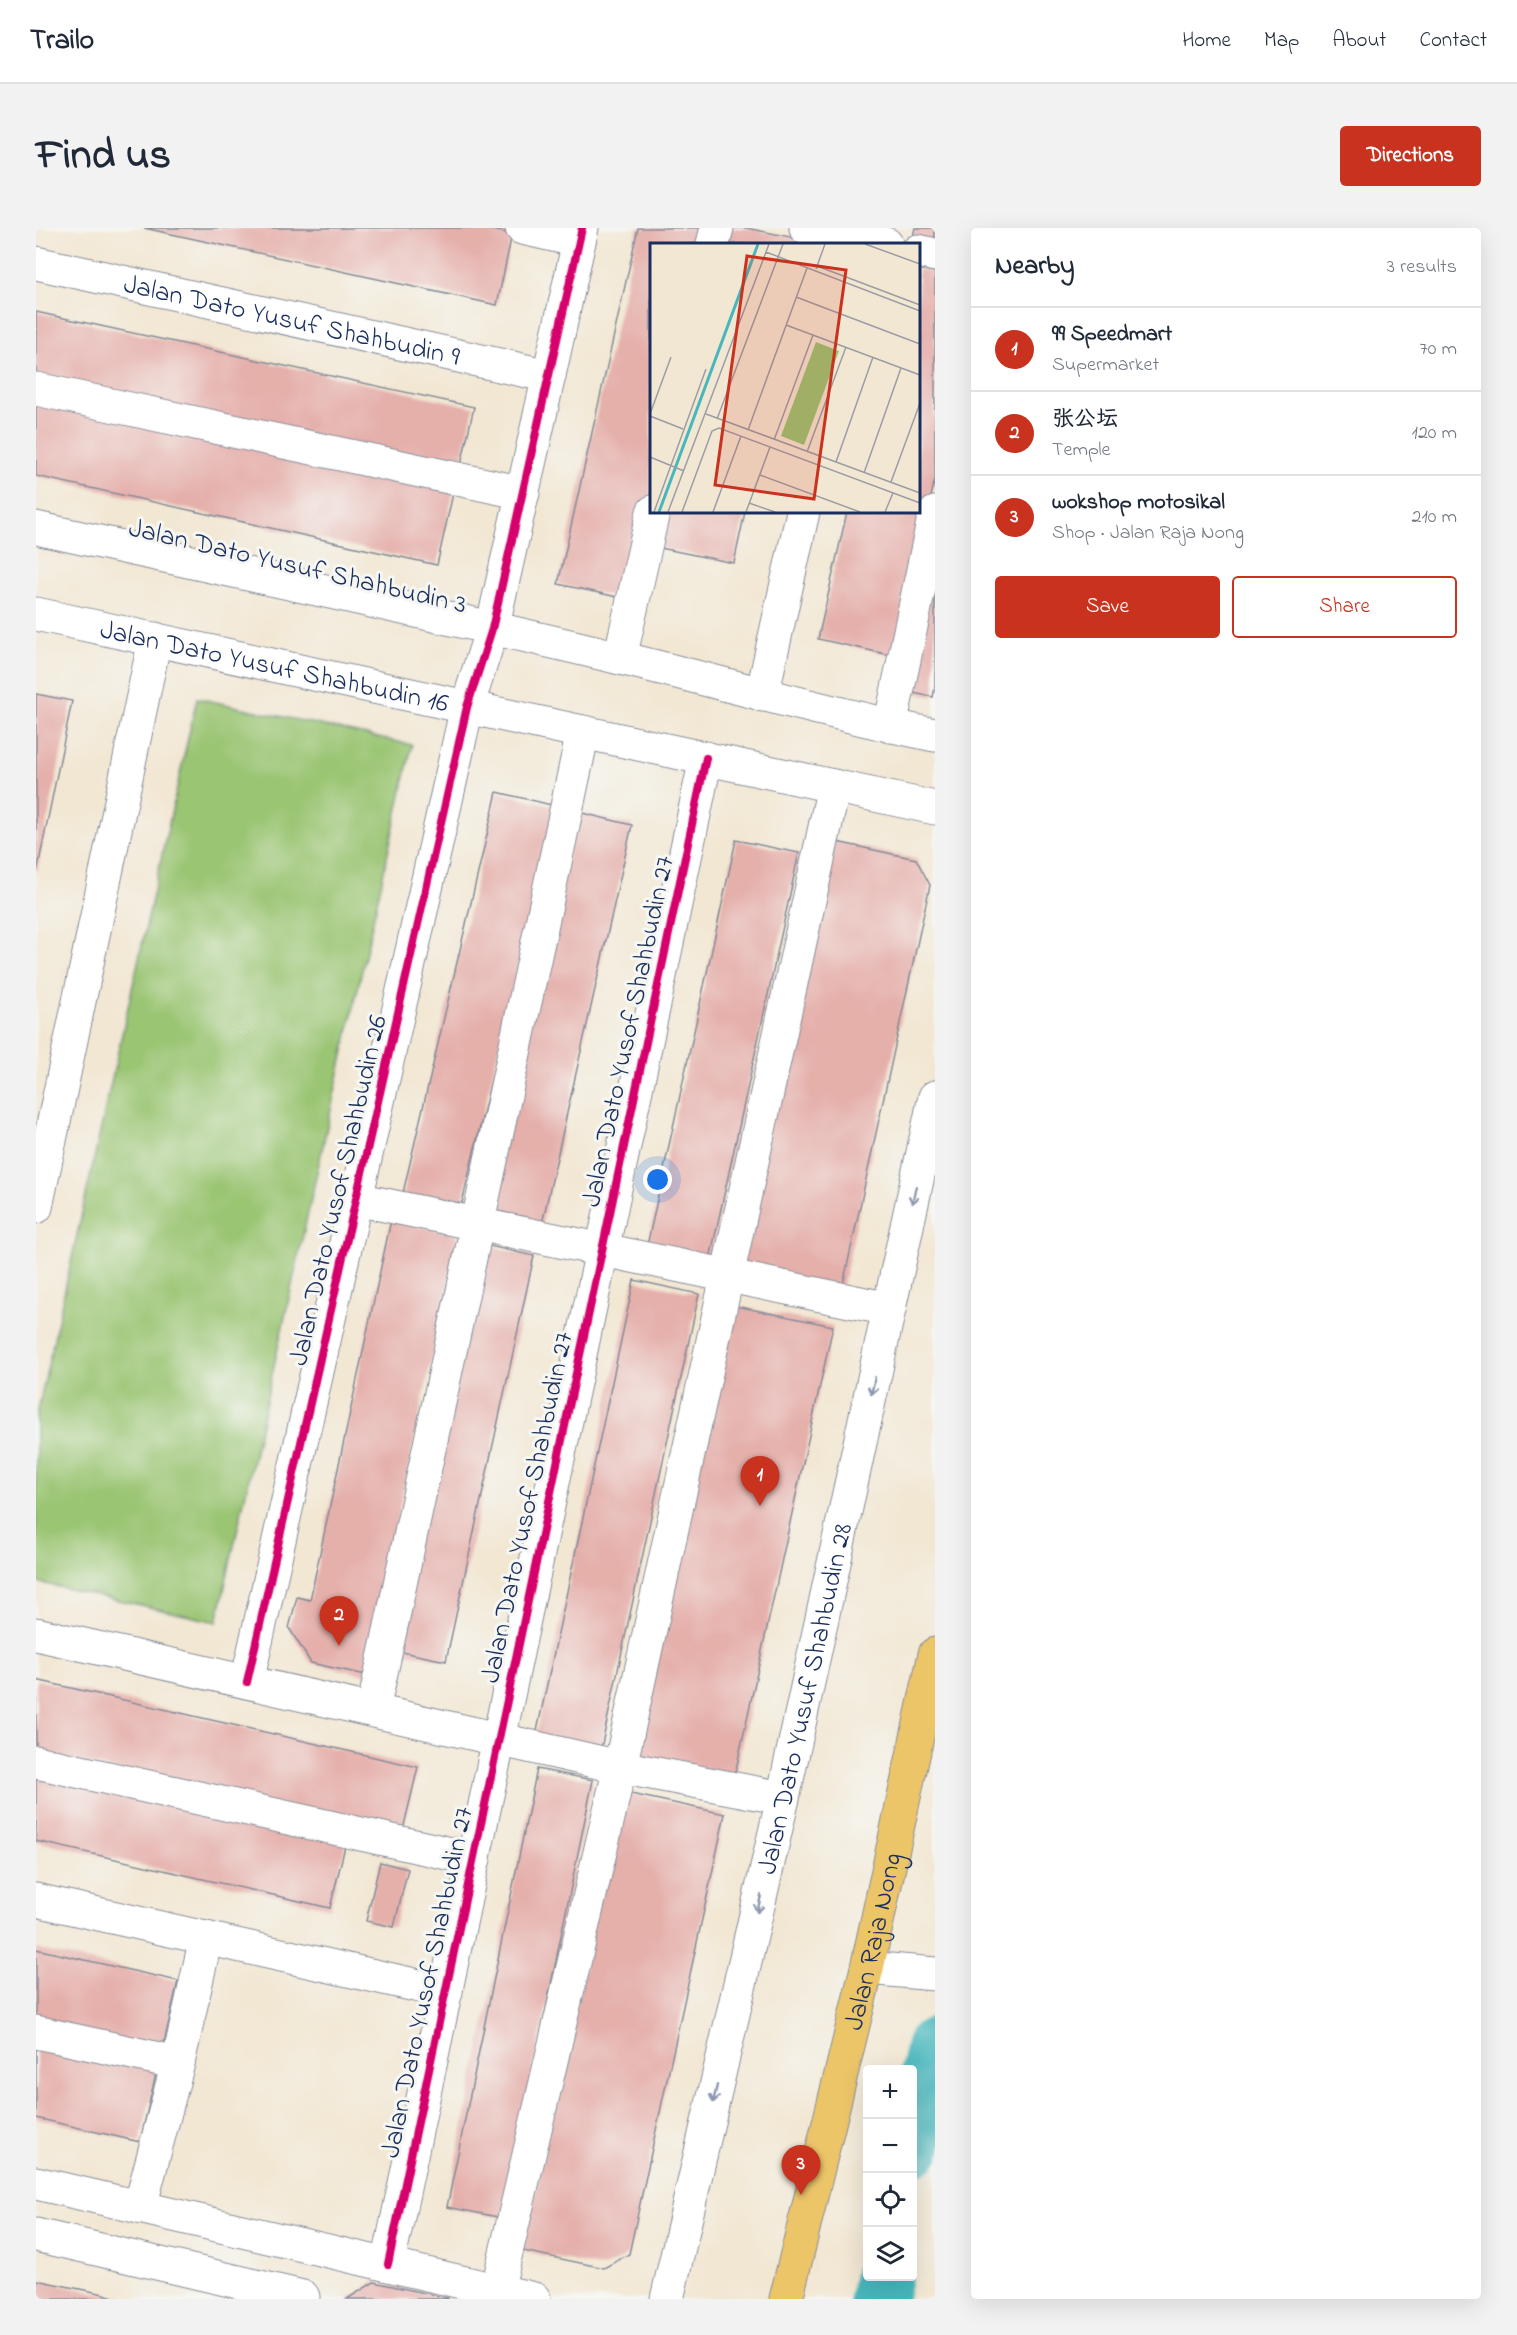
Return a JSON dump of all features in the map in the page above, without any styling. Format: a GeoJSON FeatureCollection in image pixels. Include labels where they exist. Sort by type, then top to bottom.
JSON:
{"type":"FeatureCollection","features":[{"type":"Feature","properties":{"kind":"main road","name":"Jalan Raja Nong"},"geometry":{"type":"LineString","coordinates":[[786,2299],[867,1968],[935,1654]]}},
{"type":"Feature","properties":{"kind":"street"},"geometry":{"type":"LineString","coordinates":[[522,228],[581,234]]}},
{"type":"Feature","properties":{"kind":"street"},"geometry":{"type":"LineString","coordinates":[[713,243],[717,228]]}},
{"type":"Feature","properties":{"kind":"street"},"geometry":{"type":"LineString","coordinates":[[806,228],[868,239]]}},
{"type":"Feature","properties":{"kind":"street","name":"Jalan Dato Yusof Shahbudin 26"},"geometry":{"type":"LineString","coordinates":[[247,1682],[467,707],[492,630],[581,234]]}},
{"type":"Feature","properties":{"kind":"street"},"geometry":{"type":"LineString","coordinates":[[920,251],[935,255]]}},
{"type":"Feature","properties":{"kind":"street","name":"Jalan Dato Yusuf Shahbudin 9"},"geometry":{"type":"LineString","coordinates":[[36,263],[549,376]]}},
{"type":"Feature","properties":{"kind":"street"},"geometry":{"type":"LineString","coordinates":[[36,389],[523,493]]}},
{"type":"Feature","properties":{"kind":"street"},"geometry":{"type":"LineString","coordinates":[[621,658],[653,513]]}},
{"type":"Feature","properties":{"kind":"street"},"geometry":{"type":"LineString","coordinates":[[762,695],[803,513]]}},
{"type":"Feature","properties":{"kind":"street"},"geometry":{"type":"LineString","coordinates":[[890,726],[935,513]]}},
{"type":"Feature","properties":{"kind":"street","name":"Jalan Dato Yusuf Shahbudin 3"},"geometry":{"type":"LineString","coordinates":[[36,528],[621,658],[762,695],[935,735]]}},
{"type":"Feature","properties":{"kind":"street","name":"Jalan Dato Yusuf Shahbudin 16"},"geometry":{"type":"LineString","coordinates":[[36,614],[935,808]]}},
{"type":"Feature","properties":{"kind":"street"},"geometry":{"type":"LineString","coordinates":[[36,1207],[44,1127],[155,639]]}},
{"type":"Feature","properties":{"kind":"street"},"geometry":{"type":"LineString","coordinates":[[373,1710],[583,732]]}},
{"type":"Feature","properties":{"kind":"street","name":"Jalan Dato Yusof Shahbudin 27"},"geometry":{"type":"LineString","coordinates":[[388,2264],[706,759]]}},
{"type":"Feature","properties":{"kind":"street"},"geometry":{"type":"LineString","coordinates":[[496,2295],[620,1767],[834,786]]}},
{"type":"Feature","properties":{"kind":"street","name":"Jalan Dato Yusuf Shahbudin 28"},"geometry":{"type":"LineString","coordinates":[[667,2299],[783,1798],[935,1097]]}},
{"type":"Feature","properties":{"kind":"street"},"geometry":{"type":"LineString","coordinates":[[356,1199],[889,1309]]}},
{"type":"Feature","properties":{"kind":"street"},"geometry":{"type":"LineString","coordinates":[[36,1634],[620,1767],[783,1798]]}},
{"type":"Feature","properties":{"kind":"street"},"geometry":{"type":"LineString","coordinates":[[36,1762],[474,1859]]}},
{"type":"Feature","properties":{"kind":"street"},"geometry":{"type":"LineString","coordinates":[[36,1900],[446,1992]]}},
{"type":"Feature","properties":{"kind":"street"},"geometry":{"type":"LineString","coordinates":[[140,2207],[178,2063],[206,1938]]}},
{"type":"Feature","properties":{"kind":"street"},"geometry":{"type":"LineString","coordinates":[[867,1968],[935,1974]]}},
{"type":"Feature","properties":{"kind":"street"},"geometry":{"type":"LineString","coordinates":[[36,2032],[178,2063]]}},
{"type":"Feature","properties":{"kind":"street"},"geometry":{"type":"LineString","coordinates":[[36,2183],[388,2264],[496,2295],[534,2299]]}},
{"type":"Feature","properties":{"kind":"street"},"geometry":{"type":"LineString","coordinates":[[36,2235],[303,2298],[314,2247]]}},
{"type":"Feature","properties":{"kind":"green space"},"geometry":{"type":"Polygon","coordinates":[[[197,698],[412,745],[217,1622],[36,1582],[36,1419],[197,698]]]}},
{"type":"Feature","properties":{"kind":"building"},"geometry":{"type":"Polygon","coordinates":[[[144,228],[482,228],[512,234],[497,305],[144,228]]]}},
{"type":"Feature","properties":{"kind":"building"},"geometry":{"type":"Polygon","coordinates":[[[638,228],[715,228],[711,243],[650,243],[650,513],[631,600],[558,584],[638,228]]]}},
{"type":"Feature","properties":{"kind":"building"},"geometry":{"type":"Polygon","coordinates":[[[725,228],[746,228],[800,239],[799,243],[722,243],[725,228]]]}},
{"type":"Feature","properties":{"kind":"building"},"geometry":{"type":"Polygon","coordinates":[[[915,228],[935,228],[935,242],[913,237],[915,228]]]}},
{"type":"Feature","properties":{"kind":"building"},"geometry":{"type":"Polygon","coordinates":[[[920,269],[935,272],[935,479],[895,656],[818,639],[847,513],[920,513],[920,269]]]}},
{"type":"Feature","properties":{"kind":"building"},"geometry":{"type":"Polygon","coordinates":[[[36,312],[474,407],[458,478],[36,386],[36,312]]]}},
{"type":"Feature","properties":{"kind":"building"},"geometry":{"type":"Polygon","coordinates":[[[36,397],[454,489],[437,565],[36,476],[36,397]]]}},
{"type":"Feature","properties":{"kind":"building"},"geometry":{"type":"Polygon","coordinates":[[[668,513],[745,513],[734,563],[660,548],[668,513]]]}},
{"type":"Feature","properties":{"kind":"building"},"geometry":{"type":"Polygon","coordinates":[[[935,526],[935,687],[933,697],[898,690],[935,526]]]}},
{"type":"Feature","properties":{"kind":"building"},"geometry":{"type":"Polygon","coordinates":[[[36,694],[72,701],[37,872],[36,872],[36,694]]]}},
{"type":"Feature","properties":{"kind":"building"},"geometry":{"type":"Polygon","coordinates":[[[497,792],[556,806],[460,1211],[402,1197],[497,792]]]}},
{"type":"Feature","properties":{"kind":"building"},"geometry":{"type":"Polygon","coordinates":[[[578,812],[632,825],[542,1224],[488,1212],[578,812]]]}},
{"type":"Feature","properties":{"kind":"building"},"geometry":{"type":"Polygon","coordinates":[[[736,840],[799,853],[708,1268],[645,1255],[736,840]]]}},
{"type":"Feature","properties":{"kind":"building"},"geometry":{"type":"Polygon","coordinates":[[[832,841],[916,859],[930,885],[841,1294],[738,1273],[832,841]]]}},
{"type":"Feature","properties":{"kind":"building"},"geometry":{"type":"Polygon","coordinates":[[[391,1220],[458,1235],[377,1614],[371,1676],[311,1663],[289,1628],[297,1597],[310,1600],[391,1220]]]}},
{"type":"Feature","properties":{"kind":"building"},"geometry":{"type":"Polygon","coordinates":[[[481,1244],[534,1256],[446,1661],[392,1650],[481,1244]]]}},
{"type":"Feature","properties":{"kind":"building"},"geometry":{"type":"Polygon","coordinates":[[[634,1280],[699,1294],[599,1758],[534,1745],[634,1280]]]}},
{"type":"Feature","properties":{"kind":"building"},"geometry":{"type":"Polygon","coordinates":[[[730,1305],[833,1326],[733,1783],[630,1761],[730,1305]]]}},
{"type":"Feature","properties":{"kind":"building"},"geometry":{"type":"Polygon","coordinates":[[[36,1680],[418,1767],[402,1834],[36,1752],[36,1680]]]}},
{"type":"Feature","properties":{"kind":"building"},"geometry":{"type":"Polygon","coordinates":[[[36,1767],[347,1838],[330,1908],[36,1841],[36,1767]]]}},
{"type":"Feature","properties":{"kind":"building"},"geometry":{"type":"Polygon","coordinates":[[[537,1769],[593,1780],[503,2218],[447,2207],[537,1769]]]}},
{"type":"Feature","properties":{"kind":"building"},"geometry":{"type":"Polygon","coordinates":[[[622,1792],[725,1814],[629,2254],[604,2268],[523,2251],[622,1792]]]}},
{"type":"Feature","properties":{"kind":"building"},"geometry":{"type":"Polygon","coordinates":[[[380,1862],[408,1869],[394,1927],[366,1921],[380,1862]]]}},
{"type":"Feature","properties":{"kind":"building"},"geometry":{"type":"Polygon","coordinates":[[[36,1949],[178,1981],[161,2056],[36,2029],[36,1949]]]}},
{"type":"Feature","properties":{"kind":"building"},"geometry":{"type":"Polygon","coordinates":[[[36,2041],[157,2069],[140,2142],[36,2118],[36,2041]]]}},
{"type":"Feature","properties":{"kind":"building"},"geometry":{"type":"Polygon","coordinates":[[[36,2280],[104,2294],[119,2299],[36,2299],[36,2280]]]}},
{"type":"Feature","properties":{"kind":"building"},"geometry":{"type":"Polygon","coordinates":[[[374,2282],[448,2298],[448,2299],[347,2299],[374,2282]]]}},
{"type":"Feature","properties":{"kind":"waterway"},"geometry":{"type":"LineString","coordinates":[[917,2125],[935,2046]]}},
{"type":"Feature","properties":{"kind":"waterway"},"geometry":{"type":"LineString","coordinates":[[878,2299],[882,2281]]}},
{"type":"Feature","properties":{"kind":"cycle path"},"geometry":{"type":"LineString","coordinates":[[247,1682],[467,707],[492,629],[582,228]]}},
{"type":"Feature","properties":{"kind":"cycle path"},"geometry":{"type":"LineString","coordinates":[[388,2264],[706,758]]}},
{"type":"Feature","properties":{"kind":"place","name":"99 Speedmart"},"geometry":{"type":"Point","coordinates":[760,1506]}},
{"type":"Feature","properties":{"kind":"place","name":"张公坛"},"geometry":{"type":"Point","coordinates":[339,1646]}},
{"type":"Feature","properties":{"kind":"place","name":"wokshop motosikal"},"geometry":{"type":"Point","coordinates":[801,2195]}}]}
